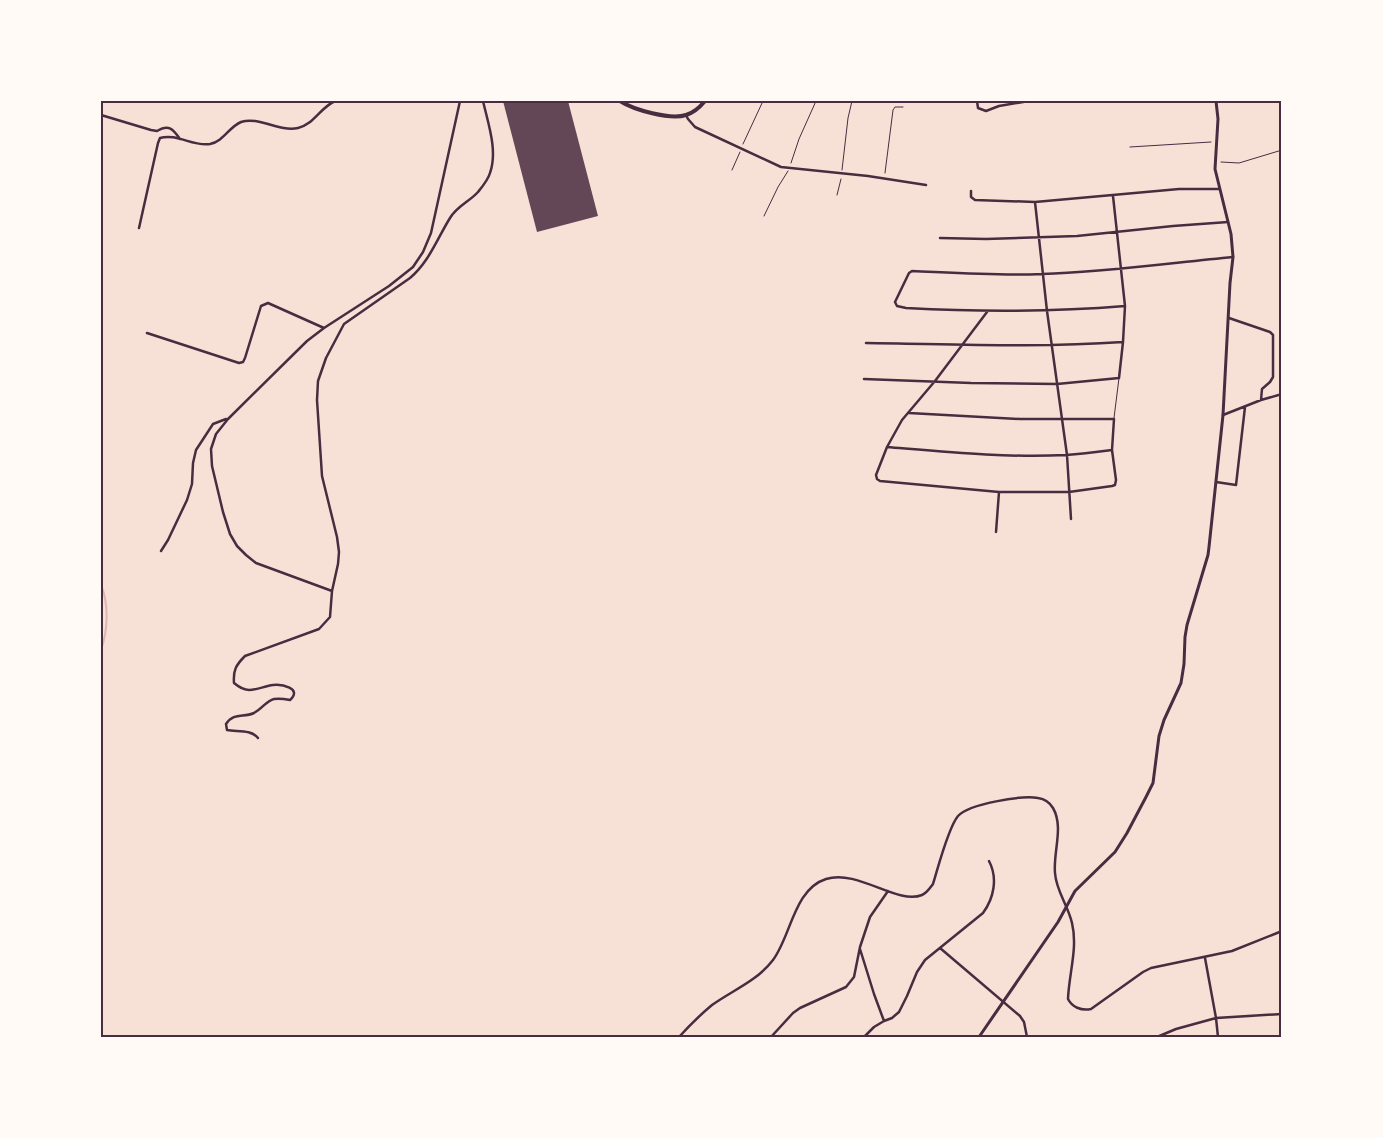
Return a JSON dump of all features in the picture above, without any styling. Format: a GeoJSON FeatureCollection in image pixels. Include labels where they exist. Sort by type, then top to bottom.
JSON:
{"type":"FeatureCollection","features":[{"type":"Feature","properties":{"kind":"main road"},"geometry":{"type":"LineString","coordinates":[[620,101],[630,106],[670,116],[686,115],[694,111],[705,101]]}},
{"type":"Feature","properties":{"kind":"street"},"geometry":{"type":"LineString","coordinates":[[139,228],[160,138],[172,137],[199,145],[208,145],[216,142],[237,124],[246,121],[254,121],[278,128],[302,127],[335,101]]}},
{"type":"Feature","properties":{"kind":"street"},"geometry":{"type":"LineString","coordinates":[[332,591],[256,562],[236,546],[223,512],[212,466],[211,449],[216,434],[228,419],[297,350],[324,328],[401,277],[412,267],[423,252],[430,233],[460,101]]}},
{"type":"Feature","properties":{"kind":"street"},"geometry":{"type":"LineString","coordinates":[[258,738],[255,734],[248,732],[227,730],[226,724],[236,716],[254,713],[272,700],[290,700],[294,697],[294,693],[292,688],[274,685],[248,690],[241,688],[234,683],[233,672],[237,664],[245,656],[319,629],[330,617],[332,591],[339,552],[319,456],[317,400],[318,382],[322,369],[344,324],[417,272],[432,251],[450,217],[456,209],[473,197],[490,174],[492,147],[483,101]]}},
{"type":"Feature","properties":{"kind":"street"},"geometry":{"type":"LineString","coordinates":[[977,101],[978,108],[986,111],[999,106],[1029,101]]}},
{"type":"Feature","properties":{"kind":"street"},"geometry":{"type":"LineString","coordinates":[[979,1037],[1058,922],[1075,891],[1115,852],[1127,833],[1153,783],[1159,736],[1164,720],[1181,683],[1187,625],[1208,555],[1223,415],[1233,257],[1228,222],[1215,169],[1218,119],[1216,101]]}},
{"type":"Feature","properties":{"kind":"street"},"geometry":{"type":"LineString","coordinates":[[101,115],[151,130],[157,131],[162,127],[170,128],[176,132],[181,140]]}},
{"type":"Feature","properties":{"kind":"street"},"geometry":{"type":"LineString","coordinates":[[686,115],[688,120],[696,127],[774,165],[926,185]]}},
{"type":"Feature","properties":{"kind":"street"},"geometry":{"type":"LineString","coordinates":[[971,191],[971,197],[975,200],[1035,202],[1179,189],[1219,189]]}},
{"type":"Feature","properties":{"kind":"street"},"geometry":{"type":"LineString","coordinates":[[864,379],[1057,384],[1119,378],[1125,306],[1113,196]]}},
{"type":"Feature","properties":{"kind":"street"},"geometry":{"type":"LineString","coordinates":[[1035,202],[1047,311],[1063,419],[1071,519]]}},
{"type":"Feature","properties":{"kind":"street"},"geometry":{"type":"LineString","coordinates":[[940,238],[986,240],[1077,236],[1228,222]]}},
{"type":"Feature","properties":{"kind":"street"},"geometry":{"type":"LineString","coordinates":[[1125,306],[1047,311],[987,312],[906,308],[897,306],[895,302],[909,273],[912,271],[1043,274],[1121,269],[1233,257]]}},
{"type":"Feature","properties":{"kind":"street"},"geometry":{"type":"LineString","coordinates":[[147,333],[239,363],[243,362],[245,358],[261,306],[264,304],[285,310],[324,328]]}},
{"type":"Feature","properties":{"kind":"street"},"geometry":{"type":"LineString","coordinates":[[909,413],[974,417],[1114,419],[1112,450],[1115,485],[1069,492],[999,492],[880,481],[877,478],[876,475],[887,447],[902,420],[935,381],[987,312]]}},
{"type":"Feature","properties":{"kind":"street"},"geometry":{"type":"LineString","coordinates":[[1229,318],[1273,334],[1273,377],[1262,389],[1260,400]]}},
{"type":"Feature","properties":{"kind":"street"},"geometry":{"type":"LineString","coordinates":[[866,344],[1000,346],[1088,345],[1123,342]]}},
{"type":"Feature","properties":{"kind":"street"},"geometry":{"type":"LineString","coordinates":[[1223,415],[1260,400],[1282,394]]}},
{"type":"Feature","properties":{"kind":"street"},"geometry":{"type":"LineString","coordinates":[[1216,482],[1236,485],[1245,407]]}},
{"type":"Feature","properties":{"kind":"street"},"geometry":{"type":"LineString","coordinates":[[161,551],[187,500],[192,484],[196,450],[213,424],[228,419]]}},
{"type":"Feature","properties":{"kind":"street"},"geometry":{"type":"LineString","coordinates":[[887,447],[1022,456],[1067,455],[1112,450]]}},
{"type":"Feature","properties":{"kind":"street"},"geometry":{"type":"LineString","coordinates":[[996,532],[999,492]]}},
{"type":"Feature","properties":{"kind":"street"},"geometry":{"type":"LineString","coordinates":[[678,1037],[711,1006],[763,971],[774,958],[804,896],[818,882],[836,876],[854,879],[905,896],[923,894],[933,884],[950,830],[959,815],[992,802],[1029,797],[1047,800],[1053,807],[1058,823],[1054,868],[1055,880],[1072,923],[1074,942],[1068,998],[1071,1004],[1077,1007],[1085,1010],[1091,1009],[1151,968],[1205,958],[1242,948],[1282,931]]}},
{"type":"Feature","properties":{"kind":"street"},"geometry":{"type":"LineString","coordinates":[[864,1037],[874,1027],[892,1018],[899,1012],[924,960],[983,913],[988,906],[994,878],[993,869],[989,861]]}},
{"type":"Feature","properties":{"kind":"street"},"geometry":{"type":"LineString","coordinates":[[771,1037],[800,1008],[846,987],[850,983],[854,977],[860,947],[870,917],[888,891]]}},
{"type":"Feature","properties":{"kind":"street"},"geometry":{"type":"LineString","coordinates":[[860,947],[884,1021]]}},
{"type":"Feature","properties":{"kind":"street"},"geometry":{"type":"LineString","coordinates":[[940,948],[1020,1016],[1024,1022],[1027,1037]]}},
{"type":"Feature","properties":{"kind":"street"},"geometry":{"type":"LineString","coordinates":[[1205,958],[1218,1037]]}},
{"type":"Feature","properties":{"kind":"street"},"geometry":{"type":"LineString","coordinates":[[1157,1037],[1176,1029],[1216,1018],[1282,1014]]}},
{"type":"Feature","properties":{"kind":"lane"},"geometry":{"type":"LineString","coordinates":[[1114,419],[1119,378]]}},
{"type":"Feature","properties":{"kind":"path"},"geometry":{"type":"LineString","coordinates":[[732,170],[763,101]]}},
{"type":"Feature","properties":{"kind":"path"},"geometry":{"type":"LineString","coordinates":[[764,216],[778,187],[790,168],[799,139],[816,101]]}},
{"type":"Feature","properties":{"kind":"path"},"geometry":{"type":"LineString","coordinates":[[838,195],[847,124],[852,101]]}},
{"type":"Feature","properties":{"kind":"path"},"geometry":{"type":"LineString","coordinates":[[884,179],[893,110],[895,107],[903,107]]}},
{"type":"Feature","properties":{"kind":"path"},"geometry":{"type":"LineString","coordinates":[[1130,147],[1216,142]]}},
{"type":"Feature","properties":{"kind":"path"},"geometry":{"type":"LineString","coordinates":[[1215,161],[1239,163],[1282,150]]}},
{"type":"Feature","properties":{"kind":"building"},"geometry":{"type":"Polygon","coordinates":[[[503,101],[568,101],[598,216],[537,232],[503,101]]]}},
{"type":"Feature","properties":{"kind":"waterway"},"geometry":{"type":"LineString","coordinates":[[101,585],[104,592],[107,617],[101,650]]}}]}
